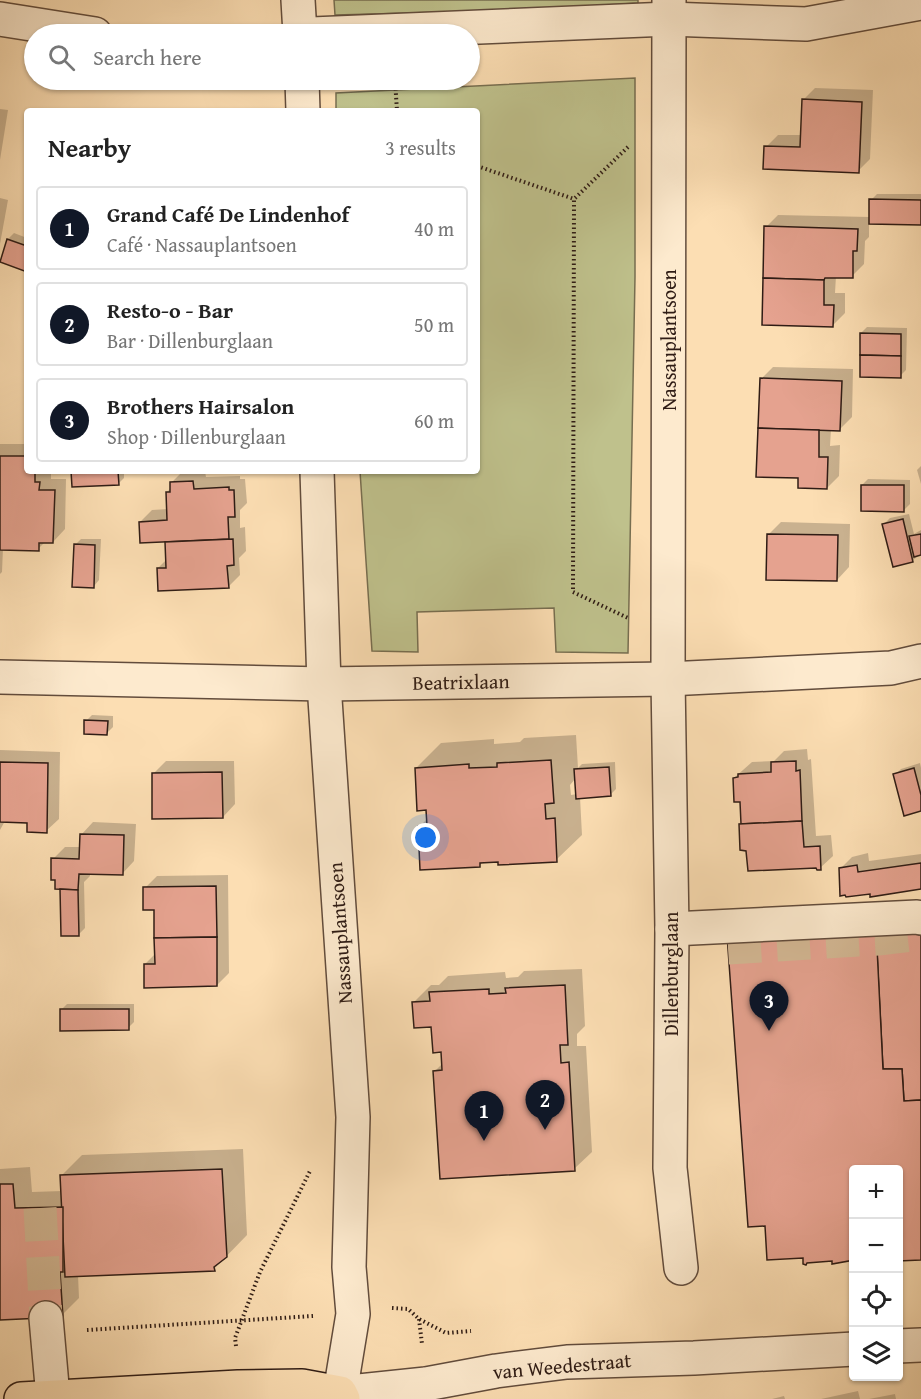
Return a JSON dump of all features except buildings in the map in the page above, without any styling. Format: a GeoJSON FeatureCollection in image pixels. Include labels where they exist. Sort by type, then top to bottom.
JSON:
{"type":"FeatureCollection","features":[{"type":"Feature","properties":{"kind":"main road","name":"van Weedestraat"},"geometry":{"type":"LineString","coordinates":[[21,1399],[238,1387],[302,1386],[342,1396]]}},
{"type":"Feature","properties":{"kind":"street"},"geometry":{"type":"LineString","coordinates":[[298,0],[299,24]]}},
{"type":"Feature","properties":{"kind":"street"},"geometry":{"type":"LineString","coordinates":[[461,24],[669,10],[806,24],[921,3]]}},
{"type":"Feature","properties":{"kind":"street","name":"Nassauplantsoen"},"geometry":{"type":"LineString","coordinates":[[668,679],[669,10]]}},
{"type":"Feature","properties":{"kind":"street"},"geometry":{"type":"LineString","coordinates":[[0,19],[32,24]]}},
{"type":"Feature","properties":{"kind":"street"},"geometry":{"type":"LineString","coordinates":[[302,90],[303,108]]}},
{"type":"Feature","properties":{"kind":"street","name":"Nassauplantsoen"},"geometry":{"type":"LineString","coordinates":[[316,474],[324,684],[353,1117],[349,1268],[353,1314],[342,1396]]}},
{"type":"Feature","properties":{"kind":"street","name":"Beatrixlaan"},"geometry":{"type":"LineString","coordinates":[[0,677],[324,684],[629,680],[891,668],[921,661]]}},
{"type":"Feature","properties":{"kind":"street","name":"Dillenburglaan"},"geometry":{"type":"LineString","coordinates":[[668,679],[671,940],[670,1168],[681,1268]]}},
{"type":"Feature","properties":{"kind":"street"},"geometry":{"type":"LineString","coordinates":[[671,940],[921,918]]}},
{"type":"Feature","properties":{"kind":"street"},"geometry":{"type":"LineString","coordinates":[[671,940],[728,948]]}},
{"type":"Feature","properties":{"kind":"street"},"geometry":{"type":"LineString","coordinates":[[47,1325],[54,1397]]}},
{"type":"Feature","properties":{"kind":"street"},"geometry":{"type":"LineString","coordinates":[[903,1346],[921,1345]]}},
{"type":"Feature","properties":{"kind":"street","name":"van Weedestraat"},"geometry":{"type":"LineString","coordinates":[[342,1396],[567,1362],[849,1349]]}},
{"type":"Feature","properties":{"kind":"path"},"geometry":{"type":"LineString","coordinates":[[396,90],[397,108]]}},
{"type":"Feature","properties":{"kind":"path"},"geometry":{"type":"LineString","coordinates":[[629,680],[628,618],[573,591],[574,199],[669,106]]}},
{"type":"Feature","properties":{"kind":"path"},"geometry":{"type":"LineString","coordinates":[[480,167],[574,199]]}},
{"type":"Feature","properties":{"kind":"path"},"geometry":{"type":"LineString","coordinates":[[47,1325],[242,1320],[260,1272],[311,1169]]}},
{"type":"Feature","properties":{"kind":"green space"},"geometry":{"type":"Polygon","coordinates":[[[334,0],[638,0],[638,3],[523,10],[335,15],[334,0]]]}},
{"type":"Feature","properties":{"kind":"green space"},"geometry":{"type":"Polygon","coordinates":[[[635,78],[635,277],[628,653],[556,652],[554,608],[417,612],[418,652],[372,651],[360,474],[480,474],[480,108],[336,108],[336,93],[480,90],[480,86],[635,78]]]}},
{"type":"Feature","properties":{"kind":"tunnel"},"geometry":{"type":"LineString","coordinates":[[728,948],[878,939],[921,934]]}},
{"type":"Feature","properties":{"kind":"tunnel"},"geometry":{"type":"LineString","coordinates":[[40,1208],[46,1318]]}},
{"type":"Feature","properties":{"kind":"place","name":"Brothers Hairsalon"},"geometry":{"type":"Point","coordinates":[769,1031]}},
{"type":"Feature","properties":{"kind":"place","name":"Resto-o - Bar"},"geometry":{"type":"Point","coordinates":[545,1130]}},
{"type":"Feature","properties":{"kind":"place","name":"Grand Café De Lindenhof"},"geometry":{"type":"Point","coordinates":[484,1141]}}]}
